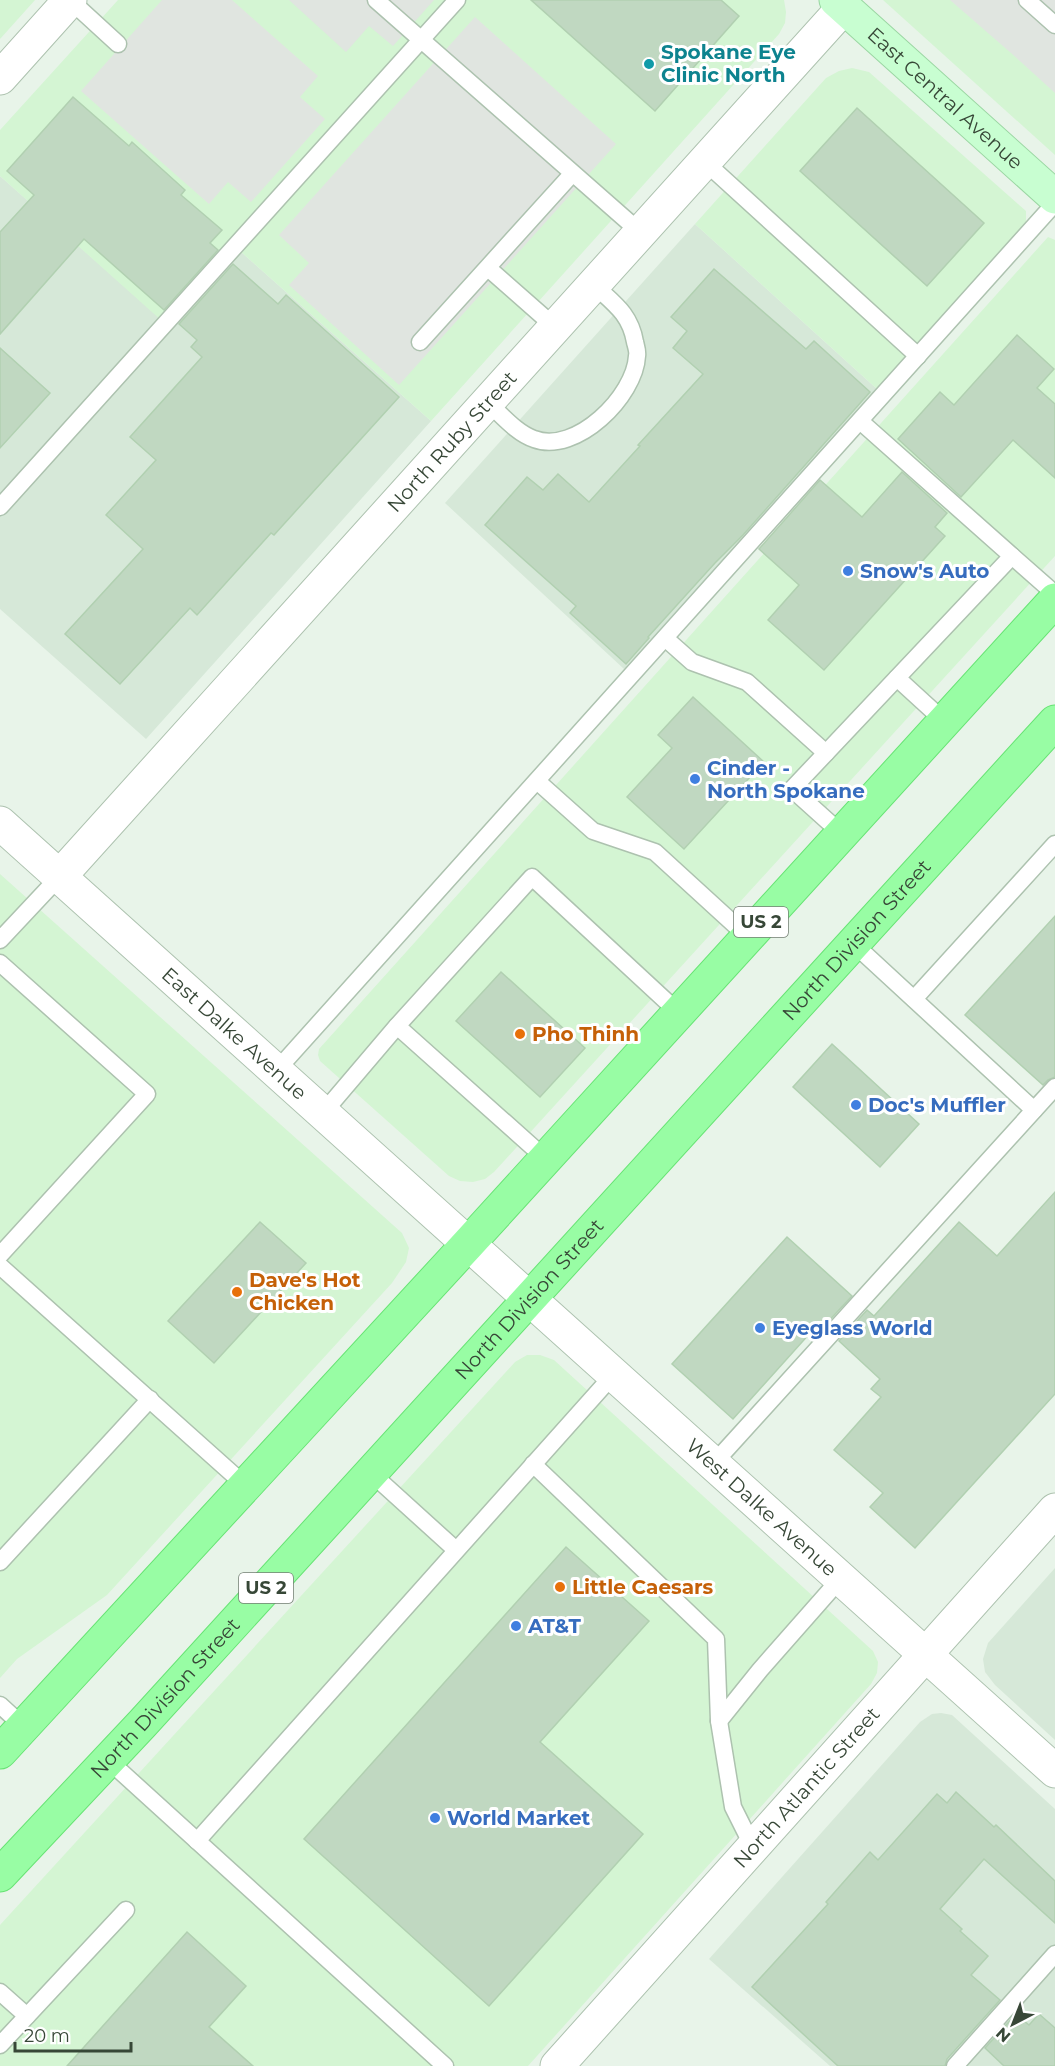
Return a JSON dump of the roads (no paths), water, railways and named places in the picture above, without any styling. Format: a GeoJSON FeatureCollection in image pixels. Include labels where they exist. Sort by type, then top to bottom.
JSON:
{"type":"FeatureCollection","features":[{"type":"Feature","properties":{"kind":"main road","name":"US 2"},"geometry":{"type":"LineString","coordinates":[[0,1752],[546,1159],[1055,600]]}},
{"type":"Feature","properties":{"kind":"main road","name":"North Division Street"},"geometry":{"type":"LineString","coordinates":[[0,1875],[371,1473],[1055,722]]}},
{"type":"Feature","properties":{"kind":"street"},"geometry":{"type":"LineString","coordinates":[[0,78],[70,0]]}},
{"type":"Feature","properties":{"kind":"street","name":"North Ruby Street"},"geometry":{"type":"LineString","coordinates":[[60,876],[705,161],[840,3]]}},
{"type":"Feature","properties":{"kind":"street","name":"East Central Avenue"},"geometry":{"type":"LineString","coordinates":[[840,3],[1055,197]]}},
{"type":"Feature","properties":{"kind":"street","name":"East Dalke Avenue"},"geometry":{"type":"LineString","coordinates":[[0,823],[468,1244]]}},
{"type":"Feature","properties":{"kind":"street","name":"West Dalke Avenue"},"geometry":{"type":"LineString","coordinates":[[468,1244],[1055,1771]]}},
{"type":"Feature","properties":{"kind":"street","name":"North Atlantic Street"},"geometry":{"type":"LineString","coordinates":[[557,2066],[1055,1510]]}},
{"type":"Feature","properties":{"kind":"lane"},"geometry":{"type":"LineString","coordinates":[[70,0],[118,44]]}},
{"type":"Feature","properties":{"kind":"lane"},"geometry":{"type":"LineString","coordinates":[[376,0],[640,232]]}},
{"type":"Feature","properties":{"kind":"lane"},"geometry":{"type":"LineString","coordinates":[[0,507],[457,0]]}},
{"type":"Feature","properties":{"kind":"lane"},"geometry":{"type":"LineString","coordinates":[[1027,0],[1055,25]]}},
{"type":"Feature","properties":{"kind":"lane"},"geometry":{"type":"LineString","coordinates":[[705,161],[918,356]]}},
{"type":"Feature","properties":{"kind":"lane"},"geometry":{"type":"LineString","coordinates":[[420,342],[572,174]]}},
{"type":"Feature","properties":{"kind":"lane"},"geometry":{"type":"LineString","coordinates":[[276,1071],[1055,203]]}},
{"type":"Feature","properties":{"kind":"lane"},"geometry":{"type":"LineString","coordinates":[[488,268],[555,327]]}},
{"type":"Feature","properties":{"kind":"lane"},"geometry":{"type":"LineString","coordinates":[[487,402],[520,431],[533,439],[551,442],[568,438],[589,428],[608,412],[621,396],[631,378],[637,356],[633,332],[626,316],[593,284]]}},
{"type":"Feature","properties":{"kind":"lane"},"geometry":{"type":"LineString","coordinates":[[860,421],[1055,594]]}},
{"type":"Feature","properties":{"kind":"lane"},"geometry":{"type":"LineString","coordinates":[[842,834],[792,789],[1012,556]]}},
{"type":"Feature","properties":{"kind":"lane"},"geometry":{"type":"LineString","coordinates":[[665,638],[692,662],[747,682],[826,753]]}},
{"type":"Feature","properties":{"kind":"lane"},"geometry":{"type":"LineString","coordinates":[[897,678],[944,722]]}},
{"type":"Feature","properties":{"kind":"lane"},"geometry":{"type":"LineString","coordinates":[[537,781],[593,831],[655,852],[748,937]]}},
{"type":"Feature","properties":{"kind":"lane"},"geometry":{"type":"LineString","coordinates":[[914,999],[1055,844]]}},
{"type":"Feature","properties":{"kind":"lane"},"geometry":{"type":"LineString","coordinates":[[0,940],[60,876]]}},
{"type":"Feature","properties":{"kind":"lane"},"geometry":{"type":"LineString","coordinates":[[323,1113],[397,1026],[532,877],[678,1013]]}},
{"type":"Feature","properties":{"kind":"lane"},"geometry":{"type":"LineString","coordinates":[[854,944],[1034,1110]]}},
{"type":"Feature","properties":{"kind":"lane"},"geometry":{"type":"LineString","coordinates":[[0,963],[147,1094],[0,1255]]}},
{"type":"Feature","properties":{"kind":"lane"},"geometry":{"type":"LineString","coordinates":[[397,1026],[546,1159]]}},
{"type":"Feature","properties":{"kind":"lane"},"geometry":{"type":"LineString","coordinates":[[714,1463],[1055,1088]]}},
{"type":"Feature","properties":{"kind":"lane"},"geometry":{"type":"LineString","coordinates":[[0,1266],[246,1486]]}},
{"type":"Feature","properties":{"kind":"lane"},"geometry":{"type":"LineString","coordinates":[[197,1840],[614,1374]]}},
{"type":"Feature","properties":{"kind":"lane"},"geometry":{"type":"LineString","coordinates":[[0,1562],[150,1399]]}},
{"type":"Feature","properties":{"kind":"lane"},"geometry":{"type":"LineString","coordinates":[[533,1464],[716,1639],[719,1721],[733,1807],[753,1847]]}},
{"type":"Feature","properties":{"kind":"lane"},"geometry":{"type":"LineString","coordinates":[[371,1473],[456,1550]]}},
{"type":"Feature","properties":{"kind":"lane"},"geometry":{"type":"LineString","coordinates":[[719,1721],[760,1670],[841,1578]]}},
{"type":"Feature","properties":{"kind":"lane"},"geometry":{"type":"LineString","coordinates":[[0,1705],[24,1727]]}},
{"type":"Feature","properties":{"kind":"lane"},"geometry":{"type":"LineString","coordinates":[[108,1760],[445,2066]]}},
{"type":"Feature","properties":{"kind":"lane"},"geometry":{"type":"LineString","coordinates":[[0,2045],[126,1910]]}},
{"type":"Feature","properties":{"kind":"lane"},"geometry":{"type":"LineString","coordinates":[[955,2066],[1055,1954]]}},
{"type":"Feature","properties":{"kind":"lane"},"geometry":{"type":"LineString","coordinates":[[0,1992],[27,2016]]}},
{"type":"Feature","properties":{"kind":"place","name":"Spokane Eye Clinic North"},"geometry":{"type":"Point","coordinates":[649,64]}},
{"type":"Feature","properties":{"kind":"place","name":"Snow's Auto"},"geometry":{"type":"Point","coordinates":[848,571]}},
{"type":"Feature","properties":{"kind":"place","name":"Cinder - North Spokane"},"geometry":{"type":"Point","coordinates":[695,779]}},
{"type":"Feature","properties":{"kind":"place","name":"Pho Thinh"},"geometry":{"type":"Point","coordinates":[520,1034]}},
{"type":"Feature","properties":{"kind":"place","name":"Doc's Muffler"},"geometry":{"type":"Point","coordinates":[856,1105]}},
{"type":"Feature","properties":{"kind":"place","name":"Dave's Hot Chicken"},"geometry":{"type":"Point","coordinates":[237,1292]}},
{"type":"Feature","properties":{"kind":"place","name":"Eyeglass World"},"geometry":{"type":"Point","coordinates":[760,1328]}},
{"type":"Feature","properties":{"kind":"place","name":"Little Caesars"},"geometry":{"type":"Point","coordinates":[560,1587]}},
{"type":"Feature","properties":{"kind":"place","name":"AT&T"},"geometry":{"type":"Point","coordinates":[516,1626]}},
{"type":"Feature","properties":{"kind":"place","name":"World Market"},"geometry":{"type":"Point","coordinates":[435,1818]}}]}
